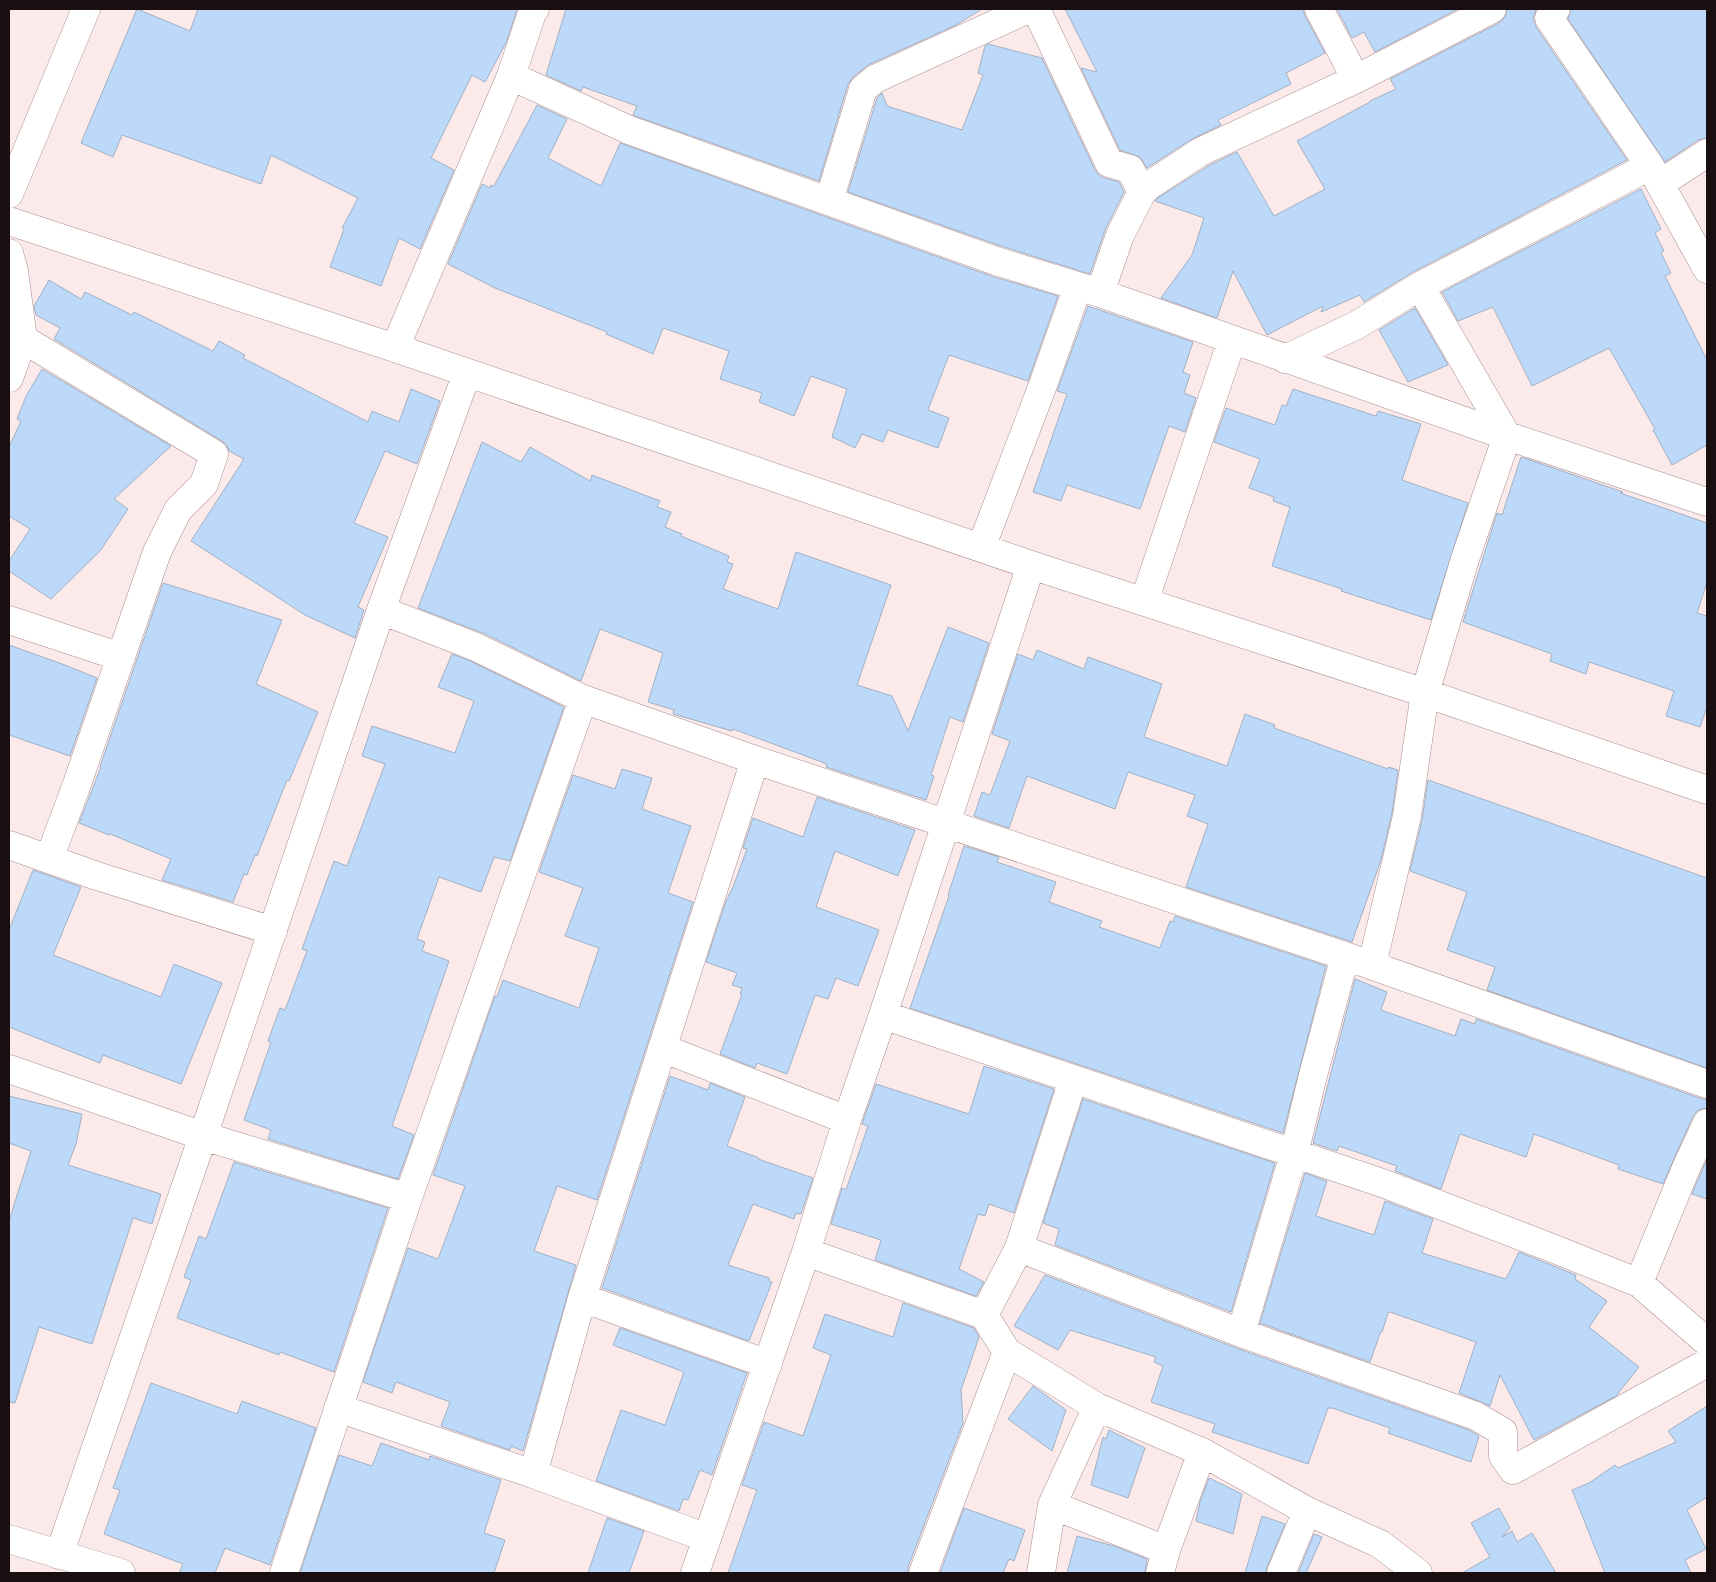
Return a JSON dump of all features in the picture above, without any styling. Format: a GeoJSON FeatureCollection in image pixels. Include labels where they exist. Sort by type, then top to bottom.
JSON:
{"type":"FeatureCollection","features":[{"type":"Feature","properties":{"kind":"street"},"geometry":{"type":"LineString","coordinates":[[9,194],[86,9]]}},
{"type":"Feature","properties":{"kind":"street"},"geometry":{"type":"LineString","coordinates":[[829,201],[863,89],[875,79],[1028,9]]}},
{"type":"Feature","properties":{"kind":"street"},"geometry":{"type":"LineString","coordinates":[[1036,9],[1109,162],[1130,169],[1142,192]]}},
{"type":"Feature","properties":{"kind":"street"},"geometry":{"type":"LineString","coordinates":[[1320,9],[1356,79]]}},
{"type":"Feature","properties":{"kind":"street"},"geometry":{"type":"LineString","coordinates":[[980,548],[1044,382],[1089,290],[1120,236],[1142,192],[1171,169],[1200,152],[1356,79],[1492,9]]}},
{"type":"Feature","properties":{"kind":"street"},"geometry":{"type":"LineString","coordinates":[[1556,9],[1549,18],[1655,175],[1707,269]]}},
{"type":"Feature","properties":{"kind":"street"},"geometry":{"type":"LineString","coordinates":[[395,348],[511,76],[532,10]]}},
{"type":"Feature","properties":{"kind":"street"},"geometry":{"type":"LineString","coordinates":[[511,76],[629,130],[996,261],[1089,290],[1507,436],[1707,502]]}},
{"type":"Feature","properties":{"kind":"street"},"geometry":{"type":"LineString","coordinates":[[1284,358],[1357,325],[1420,286],[1655,175],[1707,153]]}},
{"type":"Feature","properties":{"kind":"street"},"geometry":{"type":"LineString","coordinates":[[9,221],[395,348],[980,548],[1425,693],[1707,790]]}},
{"type":"Feature","properties":{"kind":"street"},"geometry":{"type":"LineString","coordinates":[[9,253],[14,271],[23,339],[9,378]]}},
{"type":"Feature","properties":{"kind":"street"},"geometry":{"type":"LineString","coordinates":[[1372,965],[1407,816],[1425,693],[1465,558],[1507,436],[1420,286]]}},
{"type":"Feature","properties":{"kind":"street"},"geometry":{"type":"LineString","coordinates":[[23,339],[214,454],[204,484],[178,510],[157,552],[49,859]]}},
{"type":"Feature","properties":{"kind":"street"},"geometry":{"type":"LineString","coordinates":[[1144,602],[1232,340]]}},
{"type":"Feature","properties":{"kind":"street"},"geometry":{"type":"LineString","coordinates":[[59,1555],[381,610],[467,373]]}},
{"type":"Feature","properties":{"kind":"street"},"geometry":{"type":"LineString","coordinates":[[695,1573],[806,1252],[847,1120],[1031,565]]}},
{"type":"Feature","properties":{"kind":"street"},"geometry":{"type":"LineString","coordinates":[[381,610],[476,647],[583,699],[755,760],[1372,965],[1707,1084]]}},
{"type":"Feature","properties":{"kind":"street"},"geometry":{"type":"LineString","coordinates":[[9,620],[121,657]]}},
{"type":"Feature","properties":{"kind":"street"},"geometry":{"type":"LineString","coordinates":[[284,1573],[408,1198],[583,699]]}},
{"type":"Feature","properties":{"kind":"street"},"geometry":{"type":"LineString","coordinates":[[533,1474],[582,1298],[755,760]]}},
{"type":"Feature","properties":{"kind":"street"},"geometry":{"type":"LineString","coordinates":[[9,845],[273,931]]}},
{"type":"Feature","properties":{"kind":"street"},"geometry":{"type":"LineString","coordinates":[[1241,1333],[1294,1154],[1345,956]]}},
{"type":"Feature","properties":{"kind":"street"},"geometry":{"type":"LineString","coordinates":[[883,1015],[1385,1184],[1639,1282],[1707,1342]]}},
{"type":"Feature","properties":{"kind":"street"},"geometry":{"type":"LineString","coordinates":[[662,1048],[847,1120]]}},
{"type":"Feature","properties":{"kind":"street"},"geometry":{"type":"LineString","coordinates":[[9,1069],[203,1136],[408,1198]]}},
{"type":"Feature","properties":{"kind":"street"},"geometry":{"type":"LineString","coordinates":[[984,1314],[1019,1248],[1074,1080]]}},
{"type":"Feature","properties":{"kind":"street"},"geometry":{"type":"LineString","coordinates":[[1639,1282],[1686,1168],[1707,1123]]}},
{"type":"Feature","properties":{"kind":"street"},"geometry":{"type":"LineString","coordinates":[[1019,1248],[1241,1333],[1476,1416],[1504,1432],[1503,1456],[1512,1470],[1707,1363]]}},
{"type":"Feature","properties":{"kind":"street"},"geometry":{"type":"LineString","coordinates":[[806,1252],[984,1314],[1007,1352],[1097,1407],[1202,1452],[1307,1511],[1380,1544],[1412,1571]]}},
{"type":"Feature","properties":{"kind":"street"},"geometry":{"type":"LineString","coordinates":[[582,1298],[768,1364]]}},
{"type":"Feature","properties":{"kind":"street"},"geometry":{"type":"LineString","coordinates":[[923,1573],[1007,1352]]}},
{"type":"Feature","properties":{"kind":"street"},"geometry":{"type":"LineString","coordinates":[[1041,1573],[1052,1505],[1097,1407]]}},
{"type":"Feature","properties":{"kind":"street"},"geometry":{"type":"LineString","coordinates":[[338,1408],[533,1474],[707,1538]]}},
{"type":"Feature","properties":{"kind":"street"},"geometry":{"type":"LineString","coordinates":[[1052,1505],[1163,1562],[1202,1452]]}},
{"type":"Feature","properties":{"kind":"street"},"geometry":{"type":"LineString","coordinates":[[1281,1573],[1307,1511]]}},
{"type":"Feature","properties":{"kind":"street"},"geometry":{"type":"LineString","coordinates":[[9,1539],[121,1573]]}},
{"type":"Feature","properties":{"kind":"building"},"geometry":{"type":"Polygon","coordinates":[[[137,9],[190,31],[198,9],[517,9],[506,43],[485,82],[472,75],[431,158],[454,170],[420,249],[399,238],[381,286],[330,267],[344,229],[342,228],[358,198],[271,155],[261,184],[122,135],[113,157],[81,143],[137,9]]]}},
{"type":"Feature","properties":{"kind":"building"},"geometry":{"type":"Polygon","coordinates":[[[566,9],[982,9],[956,25],[868,65],[853,77],[848,84],[819,181],[635,116],[633,115],[637,106],[583,87],[581,91],[546,75],[566,9]]]}},
{"type":"Feature","properties":{"kind":"building"},"geometry":{"type":"Polygon","coordinates":[[[1065,9],[1303,9],[1325,53],[1286,73],[1291,84],[1218,120],[1221,125],[1192,139],[1147,168],[1140,157],[1120,150],[1081,68],[1097,72],[1065,9]]]}},
{"type":"Feature","properties":{"kind":"building"},"geometry":{"type":"Polygon","coordinates":[[[1337,9],[1458,9],[1375,52],[1364,32],[1352,38],[1337,9]]]}},
{"type":"Feature","properties":{"kind":"building"},"geometry":{"type":"Polygon","coordinates":[[[1507,9],[1536,9],[1533,18],[1536,27],[1627,160],[1413,272],[1364,302],[1360,295],[1321,312],[1323,306],[1267,335],[1233,271],[1217,318],[1161,298],[1192,255],[1204,218],[1155,201],[1159,197],[1208,166],[1237,152],[1274,216],[1325,189],[1297,141],[1396,89],[1390,79],[1499,23],[1505,17],[1507,9]]]}},
{"type":"Feature","properties":{"kind":"building"},"geometry":{"type":"Polygon","coordinates":[[[1571,9],[1707,9],[1707,138],[1698,140],[1665,162],[1568,19],[1571,9]]]}},
{"type":"Feature","properties":{"kind":"building"},"geometry":{"type":"Polygon","coordinates":[[[988,44],[1042,58],[1095,170],[1104,178],[1119,182],[1124,192],[1105,230],[1090,274],[1001,246],[848,192],[877,98],[882,93],[887,106],[962,130],[983,75],[978,73],[985,46],[988,44]]]}},
{"type":"Feature","properties":{"kind":"building"},"geometry":{"type":"Polygon","coordinates":[[[537,105],[567,119],[548,158],[601,186],[620,143],[991,276],[1058,296],[1028,381],[949,355],[928,410],[949,418],[938,448],[888,430],[883,442],[862,434],[855,448],[832,437],[847,389],[811,376],[794,416],[759,402],[762,393],[720,379],[729,351],[663,328],[653,354],[606,334],[607,332],[495,288],[448,264],[482,184],[490,188],[491,185],[494,186],[537,105]]]}},
{"type":"Feature","properties":{"kind":"building"},"geometry":{"type":"Polygon","coordinates":[[[1641,189],[1661,229],[1655,233],[1664,251],[1661,253],[1671,273],[1665,276],[1707,360],[1707,445],[1672,465],[1653,430],[1655,429],[1609,348],[1532,386],[1493,307],[1458,321],[1442,292],[1641,189]]]}},
{"type":"Feature","properties":{"kind":"building"},"geometry":{"type":"Polygon","coordinates":[[[49,280],[81,299],[85,292],[132,315],[134,312],[213,351],[219,341],[245,355],[243,358],[368,422],[372,411],[399,422],[411,389],[440,401],[417,464],[385,451],[354,523],[388,537],[358,607],[364,610],[355,638],[305,615],[191,541],[244,459],[229,451],[227,445],[222,441],[54,339],[60,328],[36,315],[34,306],[49,280]]]}},
{"type":"Feature","properties":{"kind":"building"},"geometry":{"type":"Polygon","coordinates":[[[1088,306],[1193,342],[1183,372],[1190,375],[1184,393],[1196,398],[1185,432],[1169,426],[1140,509],[1067,485],[1061,501],[1033,492],[1067,394],[1057,391],[1088,306]]]}},
{"type":"Feature","properties":{"kind":"building"},"geometry":{"type":"Polygon","coordinates":[[[1415,308],[1448,365],[1408,382],[1379,330],[1415,308]]]}},
{"type":"Feature","properties":{"kind":"building"},"geometry":{"type":"Polygon","coordinates":[[[42,369],[171,446],[114,499],[128,509],[100,551],[51,599],[9,571],[9,561],[30,529],[9,516],[9,447],[21,421],[17,419],[26,396],[42,369]]]}},
{"type":"Feature","properties":{"kind":"building"},"geometry":{"type":"Polygon","coordinates":[[[1293,389],[1376,416],[1378,411],[1421,424],[1402,480],[1468,503],[1431,620],[1272,566],[1290,507],[1273,501],[1274,497],[1249,488],[1260,459],[1214,442],[1226,408],[1275,425],[1282,405],[1286,406],[1293,389]]]}},
{"type":"Feature","properties":{"kind":"building"},"geometry":{"type":"Polygon","coordinates":[[[482,442],[521,462],[530,447],[590,481],[592,475],[660,501],[657,507],[671,512],[665,527],[682,534],[681,536],[729,556],[727,562],[733,564],[723,589],[778,609],[796,552],[891,585],[857,685],[892,696],[908,731],[948,627],[989,643],[963,722],[950,717],[931,775],[934,776],[926,800],[826,767],[827,764],[733,729],[732,731],[673,714],[674,710],[648,702],[663,653],[600,629],[581,681],[483,633],[418,608],[482,442]]]}},
{"type":"Feature","properties":{"kind":"building"},"geometry":{"type":"Polygon","coordinates":[[[1521,457],[1707,523],[1707,582],[1697,613],[1707,616],[1707,707],[1700,727],[1666,716],[1674,691],[1589,662],[1586,674],[1550,661],[1552,654],[1463,622],[1497,513],[1502,515],[1521,457]]]}},
{"type":"Feature","properties":{"kind":"building"},"geometry":{"type":"Polygon","coordinates":[[[163,583],[282,620],[256,684],[318,712],[289,781],[287,780],[257,856],[255,855],[247,875],[244,874],[233,902],[162,880],[171,859],[79,823],[101,767],[163,583]]]}},
{"type":"Feature","properties":{"kind":"building"},"geometry":{"type":"Polygon","coordinates":[[[9,645],[97,678],[70,756],[9,735],[9,645]]]}},
{"type":"Feature","properties":{"kind":"building"},"geometry":{"type":"Polygon","coordinates":[[[1037,650],[1084,669],[1088,657],[1162,684],[1144,737],[1227,766],[1245,714],[1275,725],[1274,728],[1388,769],[1388,767],[1398,770],[1392,813],[1381,860],[1352,942],[1186,887],[1208,824],[1187,816],[1195,795],[1128,772],[1115,809],[1027,776],[1009,828],[974,816],[982,792],[990,795],[1010,741],[992,734],[1018,654],[1033,660],[1037,650]]]}},
{"type":"Feature","properties":{"kind":"building"},"geometry":{"type":"Polygon","coordinates":[[[452,654],[564,707],[510,861],[494,857],[481,892],[439,877],[417,939],[425,942],[422,951],[449,961],[392,1126],[414,1135],[398,1179],[268,1139],[271,1130],[244,1120],[271,1042],[268,1041],[280,1008],[285,1010],[307,951],[302,949],[334,861],[347,866],[385,764],[362,756],[372,726],[455,753],[474,701],[438,687],[452,654]]]}},
{"type":"Feature","properties":{"kind":"building"},"geometry":{"type":"Polygon","coordinates":[[[622,769],[652,778],[642,809],[691,826],[668,893],[693,902],[597,1200],[557,1186],[534,1251],[576,1265],[523,1451],[511,1446],[510,1450],[441,1426],[450,1402],[396,1382],[392,1393],[363,1382],[408,1248],[438,1259],[465,1186],[433,1175],[495,996],[497,997],[503,980],[579,1008],[599,948],[565,936],[583,888],[539,872],[573,775],[615,789],[622,769]]]}},
{"type":"Feature","properties":{"kind":"building"},"geometry":{"type":"Polygon","coordinates":[[[1428,780],[1707,878],[1707,1068],[1487,990],[1495,967],[1447,950],[1467,892],[1410,871],[1422,820],[1428,780]]]}},
{"type":"Feature","properties":{"kind":"building"},"geometry":{"type":"Polygon","coordinates":[[[817,797],[915,830],[898,876],[835,851],[816,907],[879,930],[858,986],[836,978],[828,999],[815,995],[787,1074],[757,1063],[755,1068],[720,1054],[742,994],[740,994],[742,988],[732,985],[737,973],[706,962],[726,901],[747,849],[743,848],[753,818],[803,837],[817,797]]]}},
{"type":"Feature","properties":{"kind":"building"},"geometry":{"type":"Polygon","coordinates":[[[964,846],[999,857],[997,862],[1056,882],[1049,902],[1102,921],[1099,927],[1160,948],[1170,921],[1173,922],[1175,916],[1326,966],[1283,1133],[910,1008],[949,896],[964,846]]]}},
{"type":"Feature","properties":{"kind":"building"},"geometry":{"type":"Polygon","coordinates":[[[33,870],[81,887],[53,955],[161,997],[174,964],[222,983],[181,1084],[103,1055],[100,1063],[9,1027],[9,930],[33,870]]]}},
{"type":"Feature","properties":{"kind":"building"},"geometry":{"type":"Polygon","coordinates":[[[1355,979],[1387,992],[1381,1010],[1455,1036],[1461,1019],[1475,1024],[1476,1019],[1702,1099],[1707,1099],[1707,1108],[1698,1110],[1693,1116],[1663,1184],[1618,1169],[1619,1165],[1534,1134],[1526,1157],[1460,1134],[1441,1189],[1395,1171],[1397,1166],[1339,1146],[1337,1151],[1313,1143],[1355,979]]]}},
{"type":"Feature","properties":{"kind":"building"},"geometry":{"type":"Polygon","coordinates":[[[984,1066],[1054,1089],[1014,1213],[989,1204],[985,1216],[978,1214],[959,1269],[984,1282],[976,1296],[875,1260],[881,1240],[831,1224],[842,1188],[846,1190],[868,1126],[862,1124],[876,1084],[969,1114],[984,1066]]]}},
{"type":"Feature","properties":{"kind":"building"},"geometry":{"type":"Polygon","coordinates":[[[670,1076],[708,1090],[710,1083],[745,1097],[727,1146],[813,1178],[801,1214],[796,1213],[794,1219],[753,1204],[728,1265],[769,1278],[769,1281],[772,1282],[749,1341],[602,1288],[670,1076]]]}},
{"type":"Feature","properties":{"kind":"building"},"geometry":{"type":"Polygon","coordinates":[[[9,1096],[82,1114],[76,1144],[68,1165],[161,1194],[152,1224],[133,1218],[92,1344],[39,1327],[15,1403],[9,1402],[9,1221],[31,1151],[9,1143],[9,1096]]]}},
{"type":"Feature","properties":{"kind":"building"},"geometry":{"type":"Polygon","coordinates":[[[1083,1099],[1275,1163],[1231,1312],[1055,1245],[1059,1229],[1043,1223],[1083,1099]]]}},
{"type":"Feature","properties":{"kind":"building"},"geometry":{"type":"Polygon","coordinates":[[[1707,1159],[1707,1199],[1692,1194],[1707,1159]]]}},
{"type":"Feature","properties":{"kind":"building"},"geometry":{"type":"Polygon","coordinates":[[[234,1162],[388,1208],[334,1372],[280,1352],[279,1355],[177,1318],[191,1280],[184,1277],[199,1236],[206,1239],[234,1162]]]}},
{"type":"Feature","properties":{"kind":"building"},"geometry":{"type":"Polygon","coordinates":[[[1305,1173],[1327,1181],[1316,1216],[1374,1235],[1385,1201],[1433,1219],[1422,1253],[1506,1279],[1519,1252],[1576,1275],[1575,1279],[1607,1301],[1589,1327],[1639,1367],[1616,1396],[1534,1440],[1500,1375],[1490,1406],[1459,1393],[1476,1342],[1390,1312],[1370,1362],[1260,1323],[1305,1173]]]}},
{"type":"Feature","properties":{"kind":"building"},"geometry":{"type":"Polygon","coordinates":[[[1045,1275],[1236,1348],[1469,1430],[1479,1436],[1471,1462],[1388,1433],[1390,1428],[1332,1408],[1328,1408],[1308,1464],[1212,1432],[1215,1424],[1151,1402],[1163,1366],[1154,1362],[1156,1357],[1070,1330],[1058,1350],[1014,1326],[1045,1275]]]}},
{"type":"Feature","properties":{"kind":"building"},"geometry":{"type":"Polygon","coordinates":[[[903,1303],[974,1328],[979,1337],[961,1390],[963,1423],[908,1567],[908,1573],[728,1573],[757,1490],[742,1485],[764,1422],[803,1436],[831,1355],[813,1348],[825,1314],[893,1337],[903,1303]]]}},
{"type":"Feature","properties":{"kind":"building"},"geometry":{"type":"Polygon","coordinates":[[[620,1328],[747,1373],[712,1475],[700,1470],[688,1500],[683,1499],[679,1511],[596,1481],[621,1410],[665,1425],[684,1372],[613,1345],[620,1328]]]}},
{"type":"Feature","properties":{"kind":"building"},"geometry":{"type":"Polygon","coordinates":[[[151,1383],[237,1414],[242,1401],[316,1428],[270,1565],[225,1548],[215,1573],[179,1573],[183,1564],[104,1534],[120,1490],[113,1488],[151,1383]]]}},
{"type":"Feature","properties":{"kind":"building"},"geometry":{"type":"Polygon","coordinates":[[[1033,1386],[1066,1410],[1052,1451],[1008,1419],[1033,1386]]]}},
{"type":"Feature","properties":{"kind":"building"},"geometry":{"type":"Polygon","coordinates":[[[1707,1406],[1707,1497],[1687,1510],[1706,1549],[1685,1560],[1691,1573],[1605,1573],[1572,1490],[1589,1483],[1615,1465],[1618,1468],[1676,1442],[1668,1431],[1707,1406]]]}},
{"type":"Feature","properties":{"kind":"building"},"geometry":{"type":"Polygon","coordinates":[[[1109,1430],[1145,1448],[1128,1498],[1091,1485],[1103,1437],[1106,1439],[1109,1430]]]}},
{"type":"Feature","properties":{"kind":"building"},"geometry":{"type":"Polygon","coordinates":[[[381,1443],[429,1460],[430,1456],[501,1480],[484,1533],[505,1540],[494,1573],[300,1573],[339,1455],[372,1466],[381,1443]]]}},
{"type":"Feature","properties":{"kind":"building"},"geometry":{"type":"Polygon","coordinates":[[[1209,1478],[1242,1494],[1233,1534],[1196,1521],[1200,1502],[1209,1478]]]}},
{"type":"Feature","properties":{"kind":"building"},"geometry":{"type":"Polygon","coordinates":[[[964,1508],[1025,1530],[1014,1561],[1009,1559],[1003,1573],[940,1573],[964,1508]]]}},
{"type":"Feature","properties":{"kind":"building"},"geometry":{"type":"Polygon","coordinates":[[[1499,1508],[1510,1528],[1502,1537],[1512,1531],[1517,1542],[1532,1533],[1556,1573],[1462,1573],[1490,1557],[1471,1523],[1499,1508]]]}},
{"type":"Feature","properties":{"kind":"building"},"geometry":{"type":"Polygon","coordinates":[[[1262,1516],[1285,1524],[1266,1573],[1245,1573],[1262,1516]]]}},
{"type":"Feature","properties":{"kind":"building"},"geometry":{"type":"Polygon","coordinates":[[[607,1518],[644,1531],[629,1573],[588,1573],[607,1518]]]}},
{"type":"Feature","properties":{"kind":"building"},"geometry":{"type":"Polygon","coordinates":[[[1314,1534],[1322,1537],[1306,1573],[1298,1573],[1314,1534]]]}},
{"type":"Feature","properties":{"kind":"building"},"geometry":{"type":"Polygon","coordinates":[[[1077,1536],[1114,1546],[1147,1559],[1145,1573],[1067,1573],[1077,1536]]]}}]}
